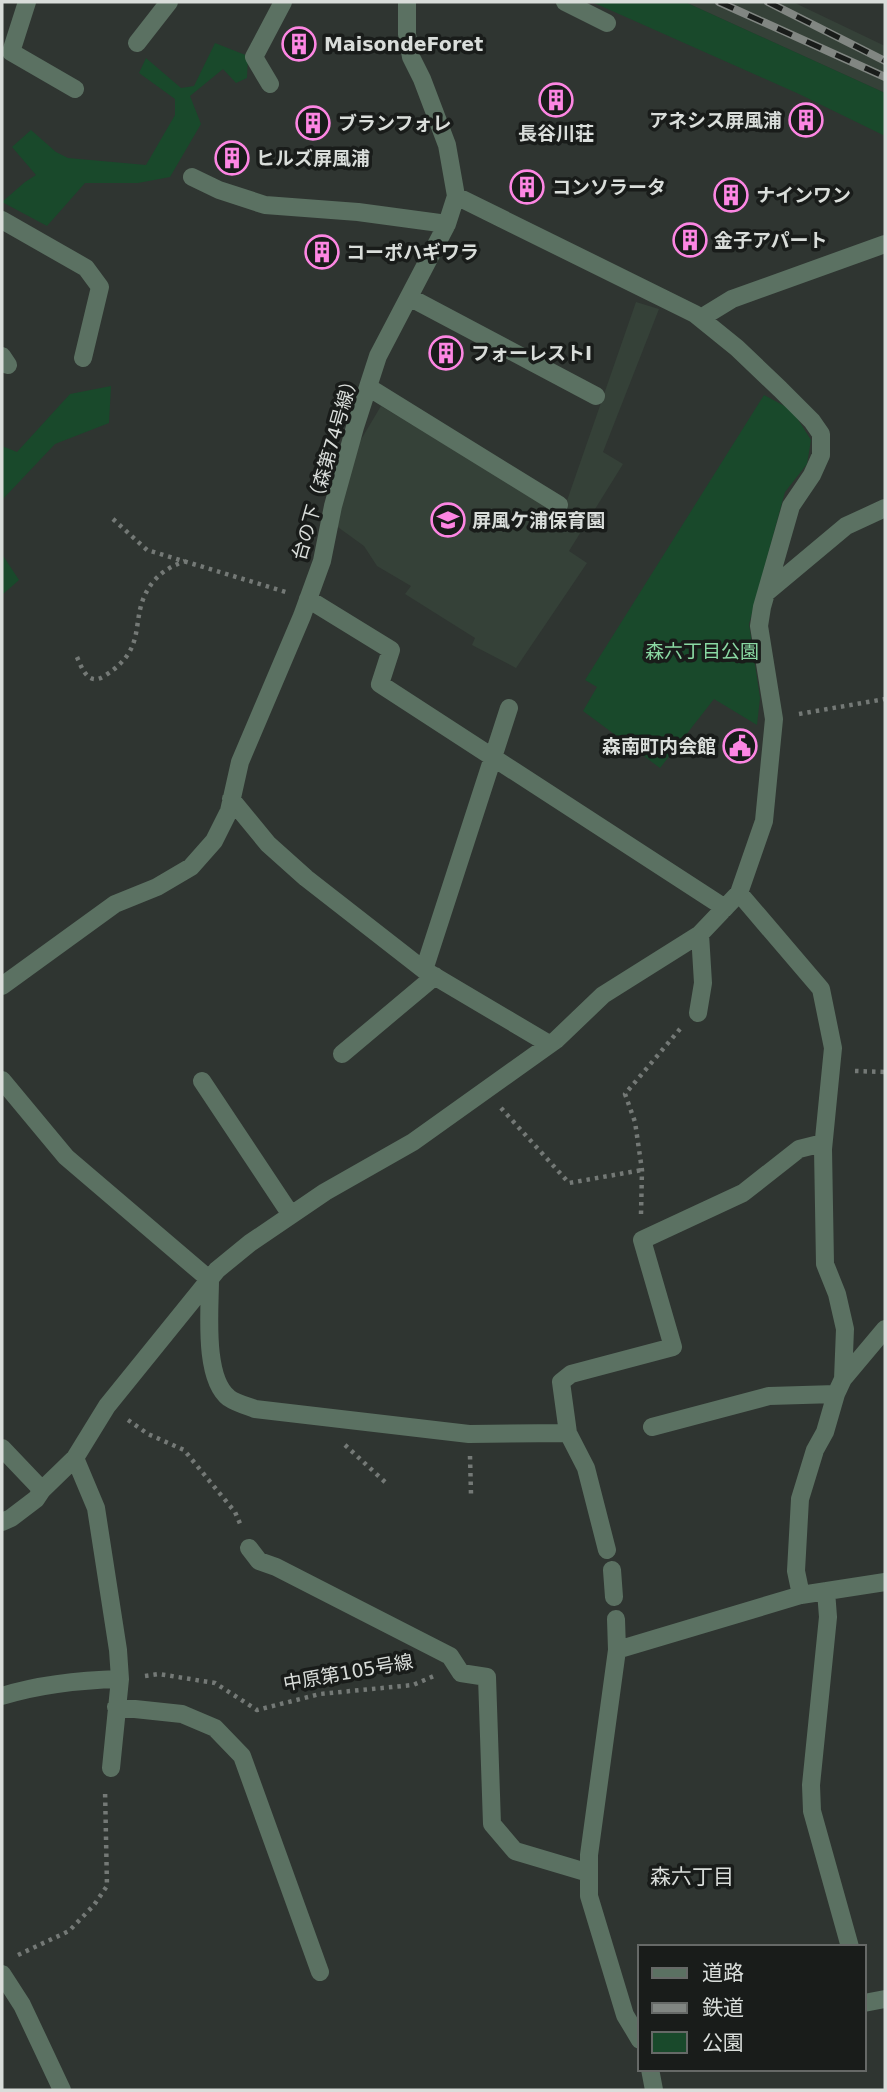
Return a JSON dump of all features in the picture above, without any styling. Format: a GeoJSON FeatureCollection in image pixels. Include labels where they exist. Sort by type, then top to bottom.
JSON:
{"type":"FeatureCollection","features":[{"type":"Feature","properties":{"kind":"street"},"geometry":{"type":"LineString","coordinates":[[27,2],[11,52],[75,89]]}},
{"type":"Feature","properties":{"kind":"street"},"geometry":{"type":"LineString","coordinates":[[137,43],[169,2]]}},
{"type":"Feature","properties":{"kind":"street"},"geometry":{"type":"LineString","coordinates":[[270,84],[254,57],[283,2]]}},
{"type":"Feature","properties":{"kind":"street","name":"台の下（森第74号線）"},"geometry":{"type":"LineString","coordinates":[[2,986],[115,904],[165,883],[191,867],[214,841],[229,811],[240,762],[274,686],[322,561],[333,506],[378,356],[447,224],[456,196],[447,145],[411,57],[407,34],[407,2]]}},
{"type":"Feature","properties":{"kind":"street"},"geometry":{"type":"LineString","coordinates":[[565,2],[607,23]]}},
{"type":"Feature","properties":{"kind":"street"},"geometry":{"type":"LineString","coordinates":[[192,177],[219,190],[265,205],[358,212],[447,224]]}},
{"type":"Feature","properties":{"kind":"street"},"geometry":{"type":"LineString","coordinates":[[2,1522],[36,1499],[75,1458],[107,1406],[217,1270],[250,1243],[325,1192],[412,1142],[550,1044],[603,995],[700,933],[739,892],[764,821],[774,719],[759,626],[781,534],[791,506],[812,475],[821,455],[821,434],[812,421],[780,389],[701,318],[456,196]]}},
{"type":"Feature","properties":{"kind":"street"},"geometry":{"type":"LineString","coordinates":[[2,220],[86,268],[100,287],[83,358]]}},
{"type":"Feature","properties":{"kind":"street"},"geometry":{"type":"LineString","coordinates":[[701,318],[732,299],[885,244]]}},
{"type":"Feature","properties":{"kind":"street"},"geometry":{"type":"LineString","coordinates":[[409,297],[596,396]]}},
{"type":"Feature","properties":{"kind":"street"},"geometry":{"type":"LineString","coordinates":[[368,387],[559,505]]}},
{"type":"Feature","properties":{"kind":"street"},"geometry":{"type":"LineString","coordinates":[[768,592],[846,526],[885,508]]}},
{"type":"Feature","properties":{"kind":"street"},"geometry":{"type":"LineString","coordinates":[[308,599],[391,650],[380,684],[725,908]]}},
{"type":"Feature","properties":{"kind":"street"},"geometry":{"type":"LineString","coordinates":[[342,1054],[429,973],[509,708]]}},
{"type":"Feature","properties":{"kind":"street"},"geometry":{"type":"LineString","coordinates":[[231,799],[268,844],[287,861],[429,973],[550,1044]]}},
{"type":"Feature","properties":{"kind":"street"},"geometry":{"type":"LineString","coordinates":[[739,892],[821,989],[832,1048],[823,1143],[825,1264],[837,1294],[845,1329],[839,1387],[800,1499],[796,1571],[801,1595]]}},
{"type":"Feature","properties":{"kind":"street"},"geometry":{"type":"LineString","coordinates":[[699,1010],[703,984],[700,933]]}},
{"type":"Feature","properties":{"kind":"street"},"geometry":{"type":"LineString","coordinates":[[2,1080],[66,1157],[210,1280],[212,1360],[218,1381],[228,1397],[255,1409],[469,1434],[568,1433]]}},
{"type":"Feature","properties":{"kind":"street"},"geometry":{"type":"LineString","coordinates":[[202,1081],[291,1215]]}},
{"type":"Feature","properties":{"kind":"street"},"geometry":{"type":"LineString","coordinates":[[607,1550],[586,1468],[568,1433],[561,1382],[571,1374],[673,1347],[642,1240],[743,1194],[799,1149],[823,1143]]}},
{"type":"Feature","properties":{"kind":"street"},"geometry":{"type":"LineString","coordinates":[[652,1427],[769,1396],[839,1387],[885,1329]]}},
{"type":"Feature","properties":{"kind":"street"},"geometry":{"type":"LineString","coordinates":[[2,1448],[42,1490]]}},
{"type":"Feature","properties":{"kind":"street"},"geometry":{"type":"LineString","coordinates":[[75,1458],[96,1508],[118,1650],[120,1679],[111,1768]]}},
{"type":"Feature","properties":{"kind":"street"},"geometry":{"type":"LineString","coordinates":[[249,1548],[259,1561],[276,1567],[450,1656],[461,1673],[486,1677],[492,1824],[515,1851],[589,1873]]}},
{"type":"Feature","properties":{"kind":"street"},"geometry":{"type":"LineString","coordinates":[[612,1570],[614,1597]]}},
{"type":"Feature","properties":{"kind":"street"},"geometry":{"type":"LineString","coordinates":[[617,1650],[801,1595],[885,1582]]}},
{"type":"Feature","properties":{"kind":"street"},"geometry":{"type":"LineString","coordinates":[[826,1591],[828,1617],[811,1785],[812,1811],[849,1945]]}},
{"type":"Feature","properties":{"kind":"street"},"geometry":{"type":"LineString","coordinates":[[616,1619],[617,1650],[589,1855],[589,1896],[625,2015],[638,2037]]}},
{"type":"Feature","properties":{"kind":"street"},"geometry":{"type":"LineString","coordinates":[[2,1696],[76,1680],[120,1679]]}},
{"type":"Feature","properties":{"kind":"street"},"geometry":{"type":"LineString","coordinates":[[116,1707],[182,1714],[215,1728],[242,1756],[320,1972]]}},
{"type":"Feature","properties":{"kind":"street"},"geometry":{"type":"LineString","coordinates":[[2,1974],[22,2005],[62,2090]]}},
{"type":"Feature","properties":{"kind":"street"},"geometry":{"type":"LineString","coordinates":[[866,2001],[885,1999]]}},
{"type":"Feature","properties":{"kind":"street"},"geometry":{"type":"LineString","coordinates":[[650,2071],[653,2090]]}},
{"type":"Feature","properties":{"kind":"path"},"geometry":{"type":"LineString","coordinates":[[113,519],[147,550],[308,599]]}},
{"type":"Feature","properties":{"kind":"path"},"geometry":{"type":"LineString","coordinates":[[77,657],[85,674],[95,680],[100,680],[122,665],[130,655],[137,636],[142,603],[153,582],[168,568],[186,561]]}},
{"type":"Feature","properties":{"kind":"path"},"geometry":{"type":"LineString","coordinates":[[774,719],[885,699]]}},
{"type":"Feature","properties":{"kind":"path"},"geometry":{"type":"LineString","coordinates":[[641,1211],[642,1170],[635,1122],[625,1094],[699,1010]]}},
{"type":"Feature","properties":{"kind":"path"},"geometry":{"type":"LineString","coordinates":[[484,1090],[569,1183],[642,1170]]}},
{"type":"Feature","properties":{"kind":"path"},"geometry":{"type":"LineString","coordinates":[[107,1406],[148,1434],[184,1450],[235,1512],[249,1548]]}},
{"type":"Feature","properties":{"kind":"path"},"geometry":{"type":"LineString","coordinates":[[310,1416],[386,1482]]}},
{"type":"Feature","properties":{"kind":"path"},"geometry":{"type":"LineString","coordinates":[[469,1434],[471,1494]]}},
{"type":"Feature","properties":{"kind":"path","name":"中原第105号線"},"geometry":{"type":"LineString","coordinates":[[120,1679],[159,1674],[215,1683],[257,1710],[320,1694],[413,1685],[435,1676],[450,1656]]}},
{"type":"Feature","properties":{"kind":"path"},"geometry":{"type":"LineString","coordinates":[[29,1949],[69,1931],[94,1905],[107,1886],[105,1786],[111,1768]]}},
{"type":"Feature","properties":{"kind":"shaded area"},"geometry":{"type":"Polygon","coordinates":[[[685,2],[793,2],[885,46],[885,93],[685,2]]]}},
{"type":"Feature","properties":{"kind":"shaded area","name":"屏風ケ浦保育園"},"geometry":{"type":"Polygon","coordinates":[[[636,302],[659,309],[603,452],[623,464],[569,551],[587,563],[516,668],[472,645],[475,638],[405,594],[411,586],[377,566],[364,546],[335,525],[356,448],[381,406],[562,515],[636,302]]]}},
{"type":"Feature","properties":{"kind":"green space"},"geometry":{"type":"Polygon","coordinates":[[[592,2],[685,2],[885,93],[885,136],[799,94],[592,2]]]}},
{"type":"Feature","properties":{"kind":"green space"},"geometry":{"type":"Polygon","coordinates":[[[215,43],[248,56],[247,78],[236,83],[223,69],[190,96],[201,124],[170,177],[138,183],[85,183],[47,226],[2,202],[36,175],[12,147],[31,130],[56,152],[68,158],[146,165],[175,115],[175,99],[139,73],[146,58],[181,88],[194,86],[215,43]]]}},
{"type":"Feature","properties":{"kind":"green space"},"geometry":{"type":"Polygon","coordinates":[[[111,386],[109,423],[55,444],[2,500],[2,446],[17,452],[70,394],[111,386]]]}},
{"type":"Feature","properties":{"kind":"green space","name":"森六丁目公園"},"geometry":{"type":"Polygon","coordinates":[[[764,395],[792,410],[811,440],[807,464],[785,492],[749,624],[760,698],[757,725],[714,699],[660,768],[583,711],[597,687],[585,680],[764,395]]]}},
{"type":"Feature","properties":{"kind":"green space"},"geometry":{"type":"Polygon","coordinates":[[[2,554],[19,580],[2,595],[2,554]]]}},
{"type":"Feature","properties":{"kind":"railway"},"geometry":{"type":"LineString","coordinates":[[719,2],[885,77]]}},
{"type":"Feature","properties":{"kind":"railway"},"geometry":{"type":"LineString","coordinates":[[768,2],[885,61]]}},
{"type":"Feature","properties":{"kind":"place","name":"MaisondeForet"},"geometry":{"type":"Point","coordinates":[299,44]}},
{"type":"Feature","properties":{"kind":"place","name":"長谷川荘"},"geometry":{"type":"Point","coordinates":[556,100]}},
{"type":"Feature","properties":{"kind":"place","name":"アネシス屏風浦"},"geometry":{"type":"Point","coordinates":[806,120]}},
{"type":"Feature","properties":{"kind":"place","name":"ブランフォレ"},"geometry":{"type":"Point","coordinates":[313,123]}},
{"type":"Feature","properties":{"kind":"place","name":"ヒルズ屏風浦"},"geometry":{"type":"Point","coordinates":[232,158]}},
{"type":"Feature","properties":{"kind":"place","name":"コンソラータ"},"geometry":{"type":"Point","coordinates":[527,187]}},
{"type":"Feature","properties":{"kind":"place","name":"ナインワン"},"geometry":{"type":"Point","coordinates":[731,195]}},
{"type":"Feature","properties":{"kind":"place","name":"金子アパート"},"geometry":{"type":"Point","coordinates":[690,240]}},
{"type":"Feature","properties":{"kind":"place","name":"コーポハギワラ"},"geometry":{"type":"Point","coordinates":[322,252]}},
{"type":"Feature","properties":{"kind":"place","name":"フォーレストⅠ"},"geometry":{"type":"Point","coordinates":[446,353]}},
{"type":"Feature","properties":{"kind":"place","name":"屏風ケ浦保育園"},"geometry":{"type":"Point","coordinates":[448,520]}},
{"type":"Feature","properties":{"kind":"place","name":"森南町内会館"},"geometry":{"type":"Point","coordinates":[740,746]}},
{"type":"Feature","properties":{"kind":"district","name":"森六丁目"},"geometry":{"type":"Point","coordinates":[692,1877]}}]}
